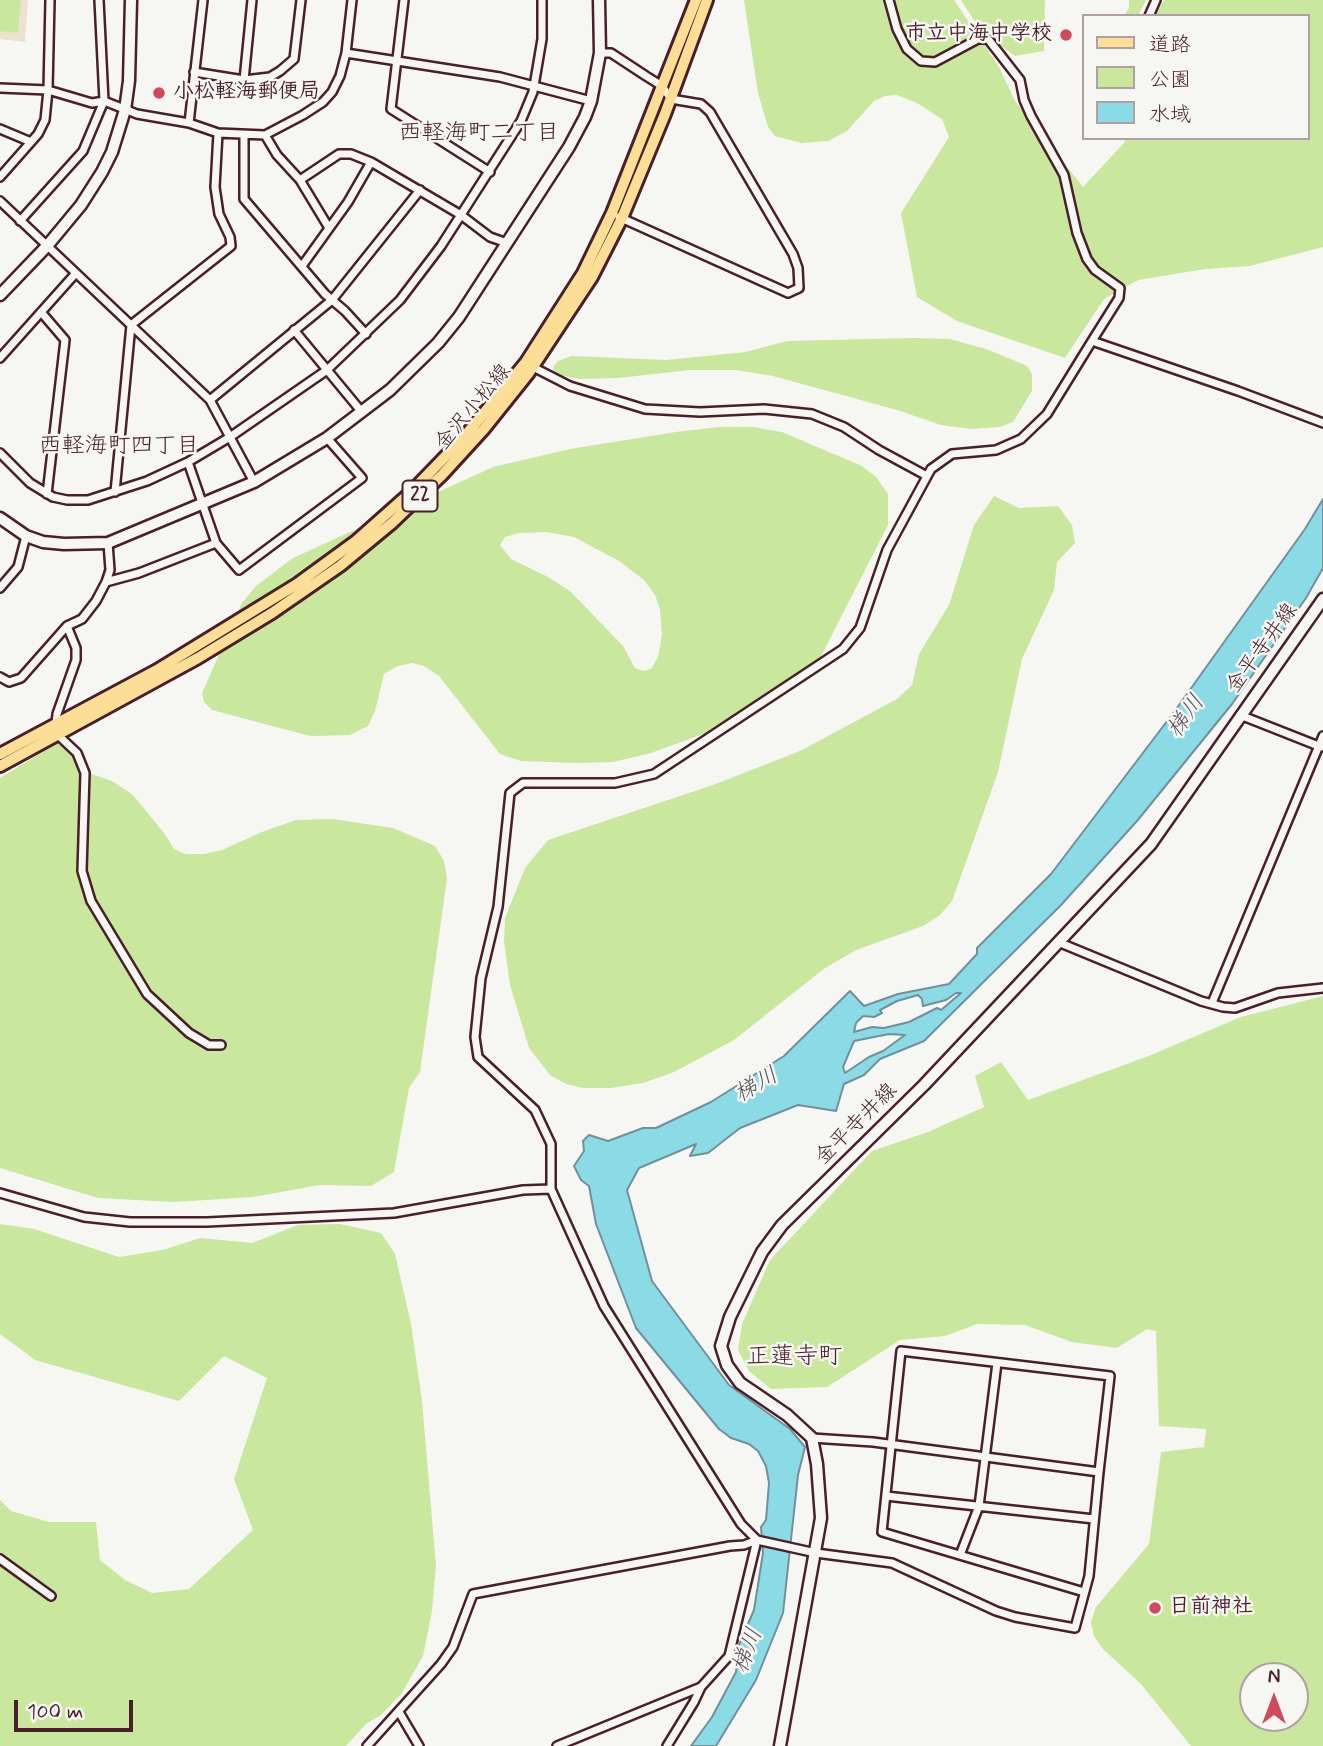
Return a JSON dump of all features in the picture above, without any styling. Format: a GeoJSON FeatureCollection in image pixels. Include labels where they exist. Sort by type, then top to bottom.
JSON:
{"type":"FeatureCollection","features":[{"type":"Feature","properties":{"kind":"main road"},"geometry":{"type":"LineString","coordinates":[[0,295],[47,246],[81,205],[102,172],[115,143],[125,110],[129,81],[131,0]]}},
{"type":"Feature","properties":{"kind":"main road"},"geometry":{"type":"LineString","coordinates":[[0,518],[26,536],[43,542],[108,543],[254,482],[327,438],[390,390],[438,343],[459,317],[569,147],[591,101],[600,52],[598,0]]}},
{"type":"Feature","properties":{"kind":"main road","name":"金沢小松線"},"geometry":{"type":"LineString","coordinates":[[617,216],[662,86],[696,0]]}},
{"type":"Feature","properties":{"kind":"main road","name":"金沢小松線"},"geometry":{"type":"LineString","coordinates":[[0,766],[297,584],[356,541],[410,494],[447,455],[529,365],[617,216],[671,99],[707,0]]}},
{"type":"Feature","properties":{"kind":"main road","name":"金平寺井線"},"geometry":{"type":"LineString","coordinates":[[812,1438],[788,1415],[740,1383],[727,1365],[721,1346],[730,1317],[762,1252],[782,1225],[925,1085],[1057,941],[1151,844],[1323,599]]}},
{"type":"Feature","properties":{"kind":"main road","name":"金沢小松線"},"geometry":{"type":"LineString","coordinates":[[0,754],[57,729]]}},
{"type":"Feature","properties":{"kind":"main road"},"geometry":{"type":"LineString","coordinates":[[780,1746],[810,1552],[821,1518],[812,1438]]}},
{"type":"Feature","properties":{"kind":"street"},"geometry":{"type":"LineString","coordinates":[[0,177],[38,134],[44,120],[48,90],[50,0]]}},
{"type":"Feature","properties":{"kind":"street"},"geometry":{"type":"LineString","coordinates":[[20,220],[83,151],[104,101],[99,0]]}},
{"type":"Feature","properties":{"kind":"street"},"geometry":{"type":"LineString","coordinates":[[189,123],[203,0]]}},
{"type":"Feature","properties":{"kind":"street"},"geometry":{"type":"LineString","coordinates":[[244,80],[252,0]]}},
{"type":"Feature","properties":{"kind":"street"},"geometry":{"type":"LineString","coordinates":[[194,72],[244,80],[270,77],[294,59],[301,0]]}},
{"type":"Feature","properties":{"kind":"street"},"geometry":{"type":"LineString","coordinates":[[0,88],[48,90],[92,103],[104,101],[125,110],[189,123],[218,133],[265,135],[323,102],[340,76],[346,53],[352,0]]}},
{"type":"Feature","properties":{"kind":"street"},"geometry":{"type":"LineString","coordinates":[[404,0],[391,109],[490,172]]}},
{"type":"Feature","properties":{"kind":"street"},"geometry":{"type":"LineString","coordinates":[[1,456],[30,483],[47,494],[67,500],[88,500],[147,481],[188,462],[230,437],[327,370],[400,300],[441,246],[522,121],[534,85],[542,39],[542,0]]}},
{"type":"Feature","properties":{"kind":"street"},"geometry":{"type":"LineString","coordinates":[[889,0],[897,29],[907,49],[921,61],[935,62],[978,39],[988,39],[1020,80],[1031,116],[1064,175],[1077,233],[1087,259],[1095,270],[1118,284],[1119,298],[1047,414],[1021,439],[996,450],[952,454],[931,469],[887,550],[860,628],[844,649],[654,774],[615,783],[523,783],[510,793],[498,907],[481,978],[475,1037],[478,1057],[535,1110],[551,1144],[551,1189],[604,1306],[741,1524],[757,1540],[810,1552],[892,1563],[996,1611],[1074,1628],[1089,1576],[1110,1376],[901,1351],[882,1532],[1084,1592]]}},
{"type":"Feature","properties":{"kind":"street"},"geometry":{"type":"LineString","coordinates":[[600,52],[611,53],[662,86],[671,99],[701,104],[710,112],[793,254],[798,268],[799,288],[788,293],[617,216]]}},
{"type":"Feature","properties":{"kind":"street"},"geometry":{"type":"LineString","coordinates":[[346,53],[487,74],[591,101]]}},
{"type":"Feature","properties":{"kind":"street"},"geometry":{"type":"LineString","coordinates":[[0,129],[31,142]]}},
{"type":"Feature","properties":{"kind":"street"},"geometry":{"type":"LineString","coordinates":[[115,492],[131,325],[231,246],[230,237],[219,214],[215,187],[218,133]]}},
{"type":"Feature","properties":{"kind":"street"},"geometry":{"type":"LineString","coordinates":[[244,135],[244,199],[325,294],[366,334]]}},
{"type":"Feature","properties":{"kind":"street"},"geometry":{"type":"LineString","coordinates":[[265,135],[277,155],[300,180],[329,228]]}},
{"type":"Feature","properties":{"kind":"street"},"geometry":{"type":"LineString","coordinates":[[300,180],[339,154],[351,154],[371,162],[461,215],[490,237],[507,243]]}},
{"type":"Feature","properties":{"kind":"street"},"geometry":{"type":"LineString","coordinates":[[302,266],[348,202],[371,162]]}},
{"type":"Feature","properties":{"kind":"street"},"geometry":{"type":"LineString","coordinates":[[209,400],[332,300],[419,190]]}},
{"type":"Feature","properties":{"kind":"street"},"geometry":{"type":"LineString","coordinates":[[0,201],[209,400],[254,482]]}},
{"type":"Feature","properties":{"kind":"street"},"geometry":{"type":"LineString","coordinates":[[0,358],[76,273]]}},
{"type":"Feature","properties":{"kind":"street"},"geometry":{"type":"LineString","coordinates":[[41,312],[65,340],[47,494]]}},
{"type":"Feature","properties":{"kind":"street"},"geometry":{"type":"LineString","coordinates":[[294,330],[361,411]]}},
{"type":"Feature","properties":{"kind":"street"},"geometry":{"type":"LineString","coordinates":[[1092,341],[1323,423]]}},
{"type":"Feature","properties":{"kind":"street"},"geometry":{"type":"LineString","coordinates":[[529,365],[570,386],[645,409],[700,412],[764,409],[812,414],[844,426],[879,450],[927,476]]}},
{"type":"Feature","properties":{"kind":"street"},"geometry":{"type":"LineString","coordinates":[[188,462],[216,543],[239,570],[362,478],[327,438]]}},
{"type":"Feature","properties":{"kind":"street"},"geometry":{"type":"LineString","coordinates":[[0,589],[18,567],[26,536]]}},
{"type":"Feature","properties":{"kind":"street"},"geometry":{"type":"LineString","coordinates":[[0,677],[9,682],[22,678],[67,626],[82,619],[106,582],[110,570],[108,543]]}},
{"type":"Feature","properties":{"kind":"street"},"geometry":{"type":"LineString","coordinates":[[106,582],[139,573],[216,543]]}},
{"type":"Feature","properties":{"kind":"street"},"geometry":{"type":"LineString","coordinates":[[67,626],[76,648],[76,660],[57,714],[57,729],[77,753],[85,773],[82,871],[91,901],[147,994],[190,1033],[209,1045],[221,1045]]}},
{"type":"Feature","properties":{"kind":"street"},"geometry":{"type":"LineString","coordinates":[[1240,715],[1321,747]]}},
{"type":"Feature","properties":{"kind":"street"},"geometry":{"type":"LineString","coordinates":[[1212,1003],[1321,747],[1323,736]]}},
{"type":"Feature","properties":{"kind":"street"},"geometry":{"type":"LineString","coordinates":[[1057,941],[1201,1001],[1223,1007],[1235,1008],[1278,993],[1323,988]]}},
{"type":"Feature","properties":{"kind":"street"},"geometry":{"type":"LineString","coordinates":[[0,1194],[84,1217],[130,1222],[207,1222],[394,1213],[523,1189],[551,1189]]}},
{"type":"Feature","properties":{"kind":"street"},"geometry":{"type":"LineString","coordinates":[[960,1555],[978,1506],[997,1363]]}},
{"type":"Feature","properties":{"kind":"street"},"geometry":{"type":"LineString","coordinates":[[812,1438],[891,1444],[1099,1472]]}},
{"type":"Feature","properties":{"kind":"street"},"geometry":{"type":"LineString","coordinates":[[886,1496],[1094,1519]]}},
{"type":"Feature","properties":{"kind":"street"},"geometry":{"type":"LineString","coordinates":[[667,1746],[701,1688],[729,1656],[757,1540]]}},
{"type":"Feature","properties":{"kind":"street"},"geometry":{"type":"LineString","coordinates":[[367,1746],[453,1647],[473,1594],[744,1545],[757,1540]]}},
{"type":"Feature","properties":{"kind":"street"},"geometry":{"type":"LineString","coordinates":[[0,1559],[51,1596]]}},
{"type":"Feature","properties":{"kind":"street"},"geometry":{"type":"LineString","coordinates":[[557,1746],[701,1688]]}},
{"type":"Feature","properties":{"kind":"street"},"geometry":{"type":"LineString","coordinates":[[399,1712],[419,1746]]}},
{"type":"Feature","properties":{"kind":"shaded area"},"geometry":{"type":"Polygon","coordinates":[[[0,0],[28,0],[25,42],[0,39],[0,0]]]}},
{"type":"Feature","properties":{"kind":"green space"},"geometry":{"type":"Polygon","coordinates":[[[0,0],[21,0],[18,33],[0,31],[0,0]]]}},
{"type":"Feature","properties":{"kind":"green space"},"geometry":{"type":"Polygon","coordinates":[[[744,0],[954,0],[999,67],[1015,101],[1083,187],[1125,140],[1309,140],[1309,14],[1156,14],[1164,0],[1323,0],[1323,247],[1250,266],[1205,269],[1138,280],[1104,299],[1065,358],[957,321],[917,297],[901,213],[949,137],[942,119],[917,103],[897,95],[885,96],[874,101],[847,131],[828,141],[801,143],[775,136],[768,127],[758,93],[744,0]]]}},
{"type":"Feature","properties":{"kind":"green space"},"geometry":{"type":"Polygon","coordinates":[[[961,0],[1045,0],[1044,51],[1015,56],[981,31],[961,0]]]}},
{"type":"Feature","properties":{"kind":"green space"},"geometry":{"type":"Polygon","coordinates":[[[1129,0],[1146,0],[1139,14],[1125,14],[1129,0]]]}},
{"type":"Feature","properties":{"kind":"green space"},"geometry":{"type":"Polygon","coordinates":[[[950,339],[989,350],[1027,366],[1032,374],[1032,391],[1013,422],[1000,427],[971,429],[941,425],[773,376],[735,370],[690,370],[618,378],[579,379],[554,374],[553,367],[558,361],[571,356],[666,360],[746,352],[787,341],[950,339]]]}},
{"type":"Feature","properties":{"kind":"green space"},"geometry":{"type":"Polygon","coordinates":[[[719,427],[753,427],[782,432],[862,466],[876,477],[888,494],[888,525],[815,668],[787,693],[714,730],[651,753],[613,762],[578,763],[521,761],[500,754],[439,676],[424,666],[412,663],[398,666],[384,674],[375,711],[368,726],[350,735],[310,736],[212,710],[204,702],[202,693],[242,603],[256,586],[293,558],[493,467],[570,449],[719,427]],[[546,532],[519,533],[505,537],[500,545],[511,559],[570,591],[623,646],[635,668],[643,671],[651,669],[658,657],[662,635],[660,609],[655,595],[644,580],[619,561],[574,537],[546,532]]]}},
{"type":"Feature","properties":{"kind":"green space"},"geometry":{"type":"Polygon","coordinates":[[[994,496],[1019,508],[1058,506],[1072,525],[1075,543],[1057,562],[1054,590],[1022,659],[998,772],[952,901],[940,915],[923,926],[856,950],[825,968],[734,1040],[674,1072],[643,1083],[611,1088],[583,1088],[566,1084],[550,1075],[529,1048],[510,985],[504,941],[505,918],[525,868],[548,840],[713,785],[800,751],[897,699],[912,685],[919,654],[949,605],[974,525],[994,496]]]}},
{"type":"Feature","properties":{"kind":"green space"},"geometry":{"type":"Polygon","coordinates":[[[59,742],[92,774],[112,781],[133,795],[174,849],[186,854],[222,850],[296,820],[333,819],[393,828],[435,846],[444,861],[447,878],[420,1072],[409,1088],[394,1172],[371,1186],[320,1185],[253,1197],[174,1202],[98,1198],[0,1168],[0,778],[59,742]]]}},
{"type":"Feature","properties":{"kind":"green space"},"geometry":{"type":"Polygon","coordinates":[[[1323,996],[1323,1746],[1191,1746],[1141,1684],[1103,1649],[1094,1636],[1091,1622],[1096,1607],[1149,1544],[1161,1452],[1204,1447],[1206,1429],[1159,1426],[1156,1331],[1147,1329],[1117,1348],[1072,1342],[1025,1325],[977,1324],[945,1336],[900,1340],[827,1387],[771,1389],[749,1371],[738,1350],[742,1324],[770,1260],[872,1151],[928,1132],[984,1107],[975,1076],[1001,1062],[1028,1100],[1146,1057],[1241,1017],[1323,996]]]}},
{"type":"Feature","properties":{"kind":"green space"},"geometry":{"type":"Polygon","coordinates":[[[0,1224],[34,1229],[119,1257],[163,1250],[200,1238],[252,1243],[298,1225],[340,1224],[381,1233],[395,1254],[411,1324],[422,1401],[436,1566],[432,1611],[423,1656],[402,1693],[381,1715],[366,1724],[346,1746],[0,1746],[0,1500],[11,1511],[49,1522],[96,1522],[100,1560],[125,1580],[152,1593],[189,1589],[253,1530],[234,1479],[267,1378],[224,1356],[179,1401],[35,1360],[0,1334],[0,1224]]]}},
{"type":"Feature","properties":{"kind":"water","name":"梯川"},"geometry":{"type":"Polygon","coordinates":[[[1323,499],[1323,568],[1306,598],[1232,704],[1137,821],[1061,905],[924,1041],[880,1059],[864,1075],[844,1084],[836,1111],[798,1105],[740,1128],[708,1153],[690,1156],[696,1144],[639,1168],[627,1190],[652,1281],[729,1385],[790,1429],[805,1447],[798,1475],[783,1613],[756,1680],[716,1746],[691,1746],[712,1717],[736,1672],[738,1647],[754,1610],[763,1553],[761,1527],[766,1520],[769,1483],[766,1466],[758,1451],[719,1429],[636,1328],[596,1224],[589,1186],[581,1180],[574,1166],[584,1151],[583,1141],[589,1135],[608,1141],[643,1128],[656,1128],[711,1102],[784,1056],[850,991],[864,1006],[898,994],[949,984],[977,954],[977,948],[1051,874],[1174,712],[1305,529],[1323,499]],[[956,993],[946,1000],[923,1006],[918,995],[897,1001],[880,1010],[882,1013],[874,1017],[863,1016],[856,1023],[854,1032],[909,1022],[937,1008],[941,1010],[961,993],[956,993]],[[889,1034],[854,1041],[843,1067],[845,1073],[905,1035],[889,1034]]]}},
{"type":"Feature","properties":{"kind":"place","name":"市立中海中学校"},"geometry":{"type":"Point","coordinates":[1066,35]}},
{"type":"Feature","properties":{"kind":"place","name":"小松軽海郵便局"},"geometry":{"type":"Point","coordinates":[159,93]}},
{"type":"Feature","properties":{"kind":"place","name":"日前神社"},"geometry":{"type":"Point","coordinates":[1155,1608]}},
{"type":"Feature","properties":{"kind":"district","name":"西軽海町二丁目"},"geometry":{"type":"Point","coordinates":[479,134]}},
{"type":"Feature","properties":{"kind":"district","name":"西軽海町四丁目"},"geometry":{"type":"Point","coordinates":[119,447]}},
{"type":"Feature","properties":{"kind":"district","name":"正蓮寺町"},"geometry":{"type":"Point","coordinates":[794,1358]}}]}
